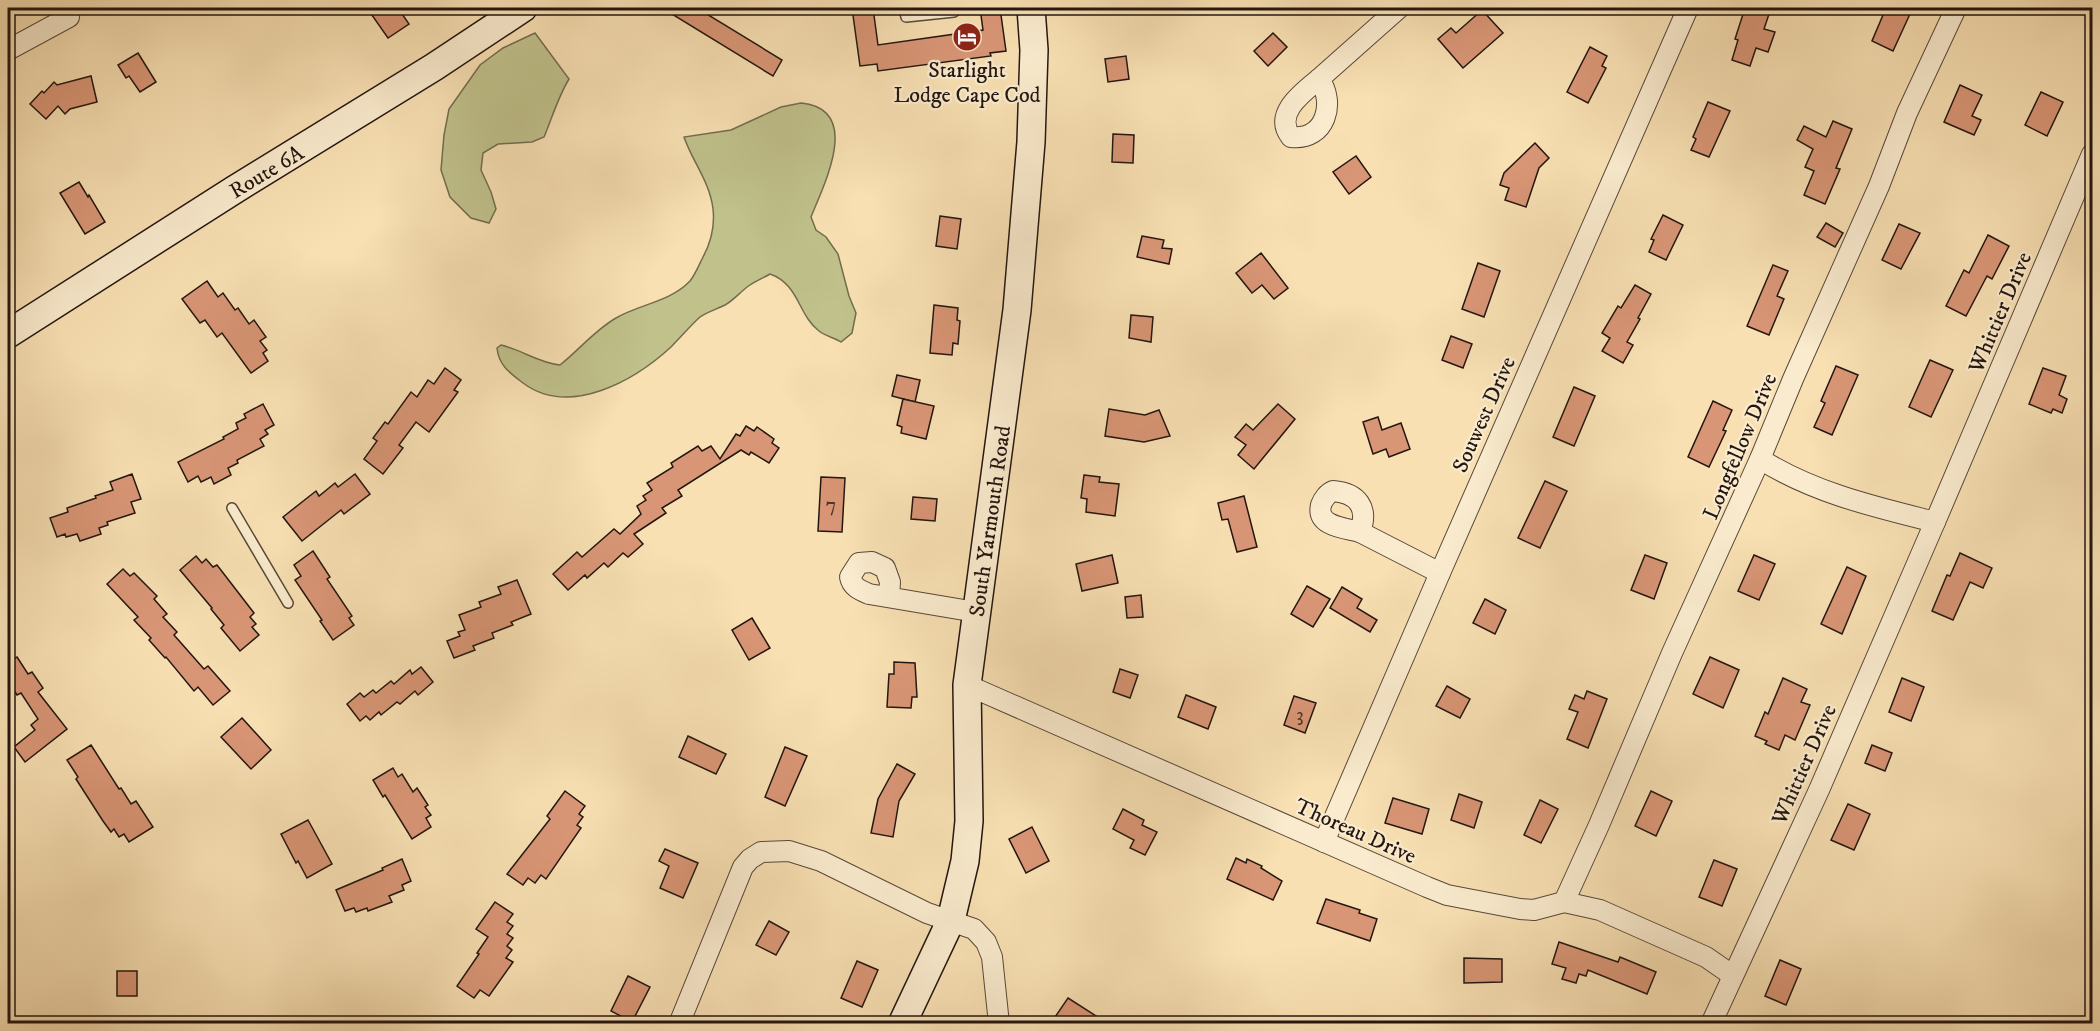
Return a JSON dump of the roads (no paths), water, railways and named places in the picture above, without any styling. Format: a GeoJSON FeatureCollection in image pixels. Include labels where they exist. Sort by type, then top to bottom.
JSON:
{"type":"FeatureCollection","features":[{"type":"Feature","properties":{"kind":"main road","name":"Route 6A"},"geometry":{"type":"LineString","coordinates":[[8,334],[434,67],[523,8]]}},
{"type":"Feature","properties":{"kind":"main road","name":"South Yarmouth Road"},"geometry":{"type":"LineString","coordinates":[[902,1023],[951,920],[965,861],[969,821],[967,685],[1017,310],[1032,120],[1034,50],[1031,8]]}},
{"type":"Feature","properties":{"kind":"street"},"geometry":{"type":"LineString","coordinates":[[1319,79],[1399,8]]}},
{"type":"Feature","properties":{"kind":"street","name":"Souwest Drive"},"geometry":{"type":"LineString","coordinates":[[1324,842],[1688,8]]}},
{"type":"Feature","properties":{"kind":"street","name":"Longfellow Drive"},"geometry":{"type":"LineString","coordinates":[[1564,902],[1879,186],[1907,113],[1956,8]]}},
{"type":"Feature","properties":{"kind":"street"},"geometry":{"type":"LineString","coordinates":[[8,50],[69,17]]}},
{"type":"Feature","properties":{"kind":"street","name":"Whittier Drive"},"geometry":{"type":"LineString","coordinates":[[1711,1023],[1819,790],[2092,154]]}},
{"type":"Feature","properties":{"kind":"street"},"geometry":{"type":"LineString","coordinates":[[1760,459],[1786,476],[1823,491],[1935,522]]}},
{"type":"Feature","properties":{"kind":"street"},"geometry":{"type":"LineString","coordinates":[[1360,532],[1440,573]]}},
{"type":"Feature","properties":{"kind":"street"},"geometry":{"type":"LineString","coordinates":[[889,597],[976,612]]}},
{"type":"Feature","properties":{"kind":"street","name":"Thoreau Drive"},"geometry":{"type":"LineString","coordinates":[[967,685],[1388,872],[1447,895],[1520,909],[1533,910],[1564,902],[1600,910],[1706,957],[1732,975]]}},
{"type":"Feature","properties":{"kind":"street"},"geometry":{"type":"LineString","coordinates":[[679,1023],[743,867],[760,852],[789,851],[821,861],[927,913],[974,929],[986,942],[992,957],[999,1023]]}},
{"type":"Feature","properties":{"kind":"lane"},"geometry":{"type":"LineString","coordinates":[[904,8],[906,17],[954,12],[953,8]]}},
{"type":"Feature","properties":{"kind":"lane"},"geometry":{"type":"LineString","coordinates":[[232,508],[288,603]]}},
{"type":"Feature","properties":{"kind":"place","name":"Starlight Lodge Cape Cod"},"geometry":{"type":"Point","coordinates":[967,37]}}]}
